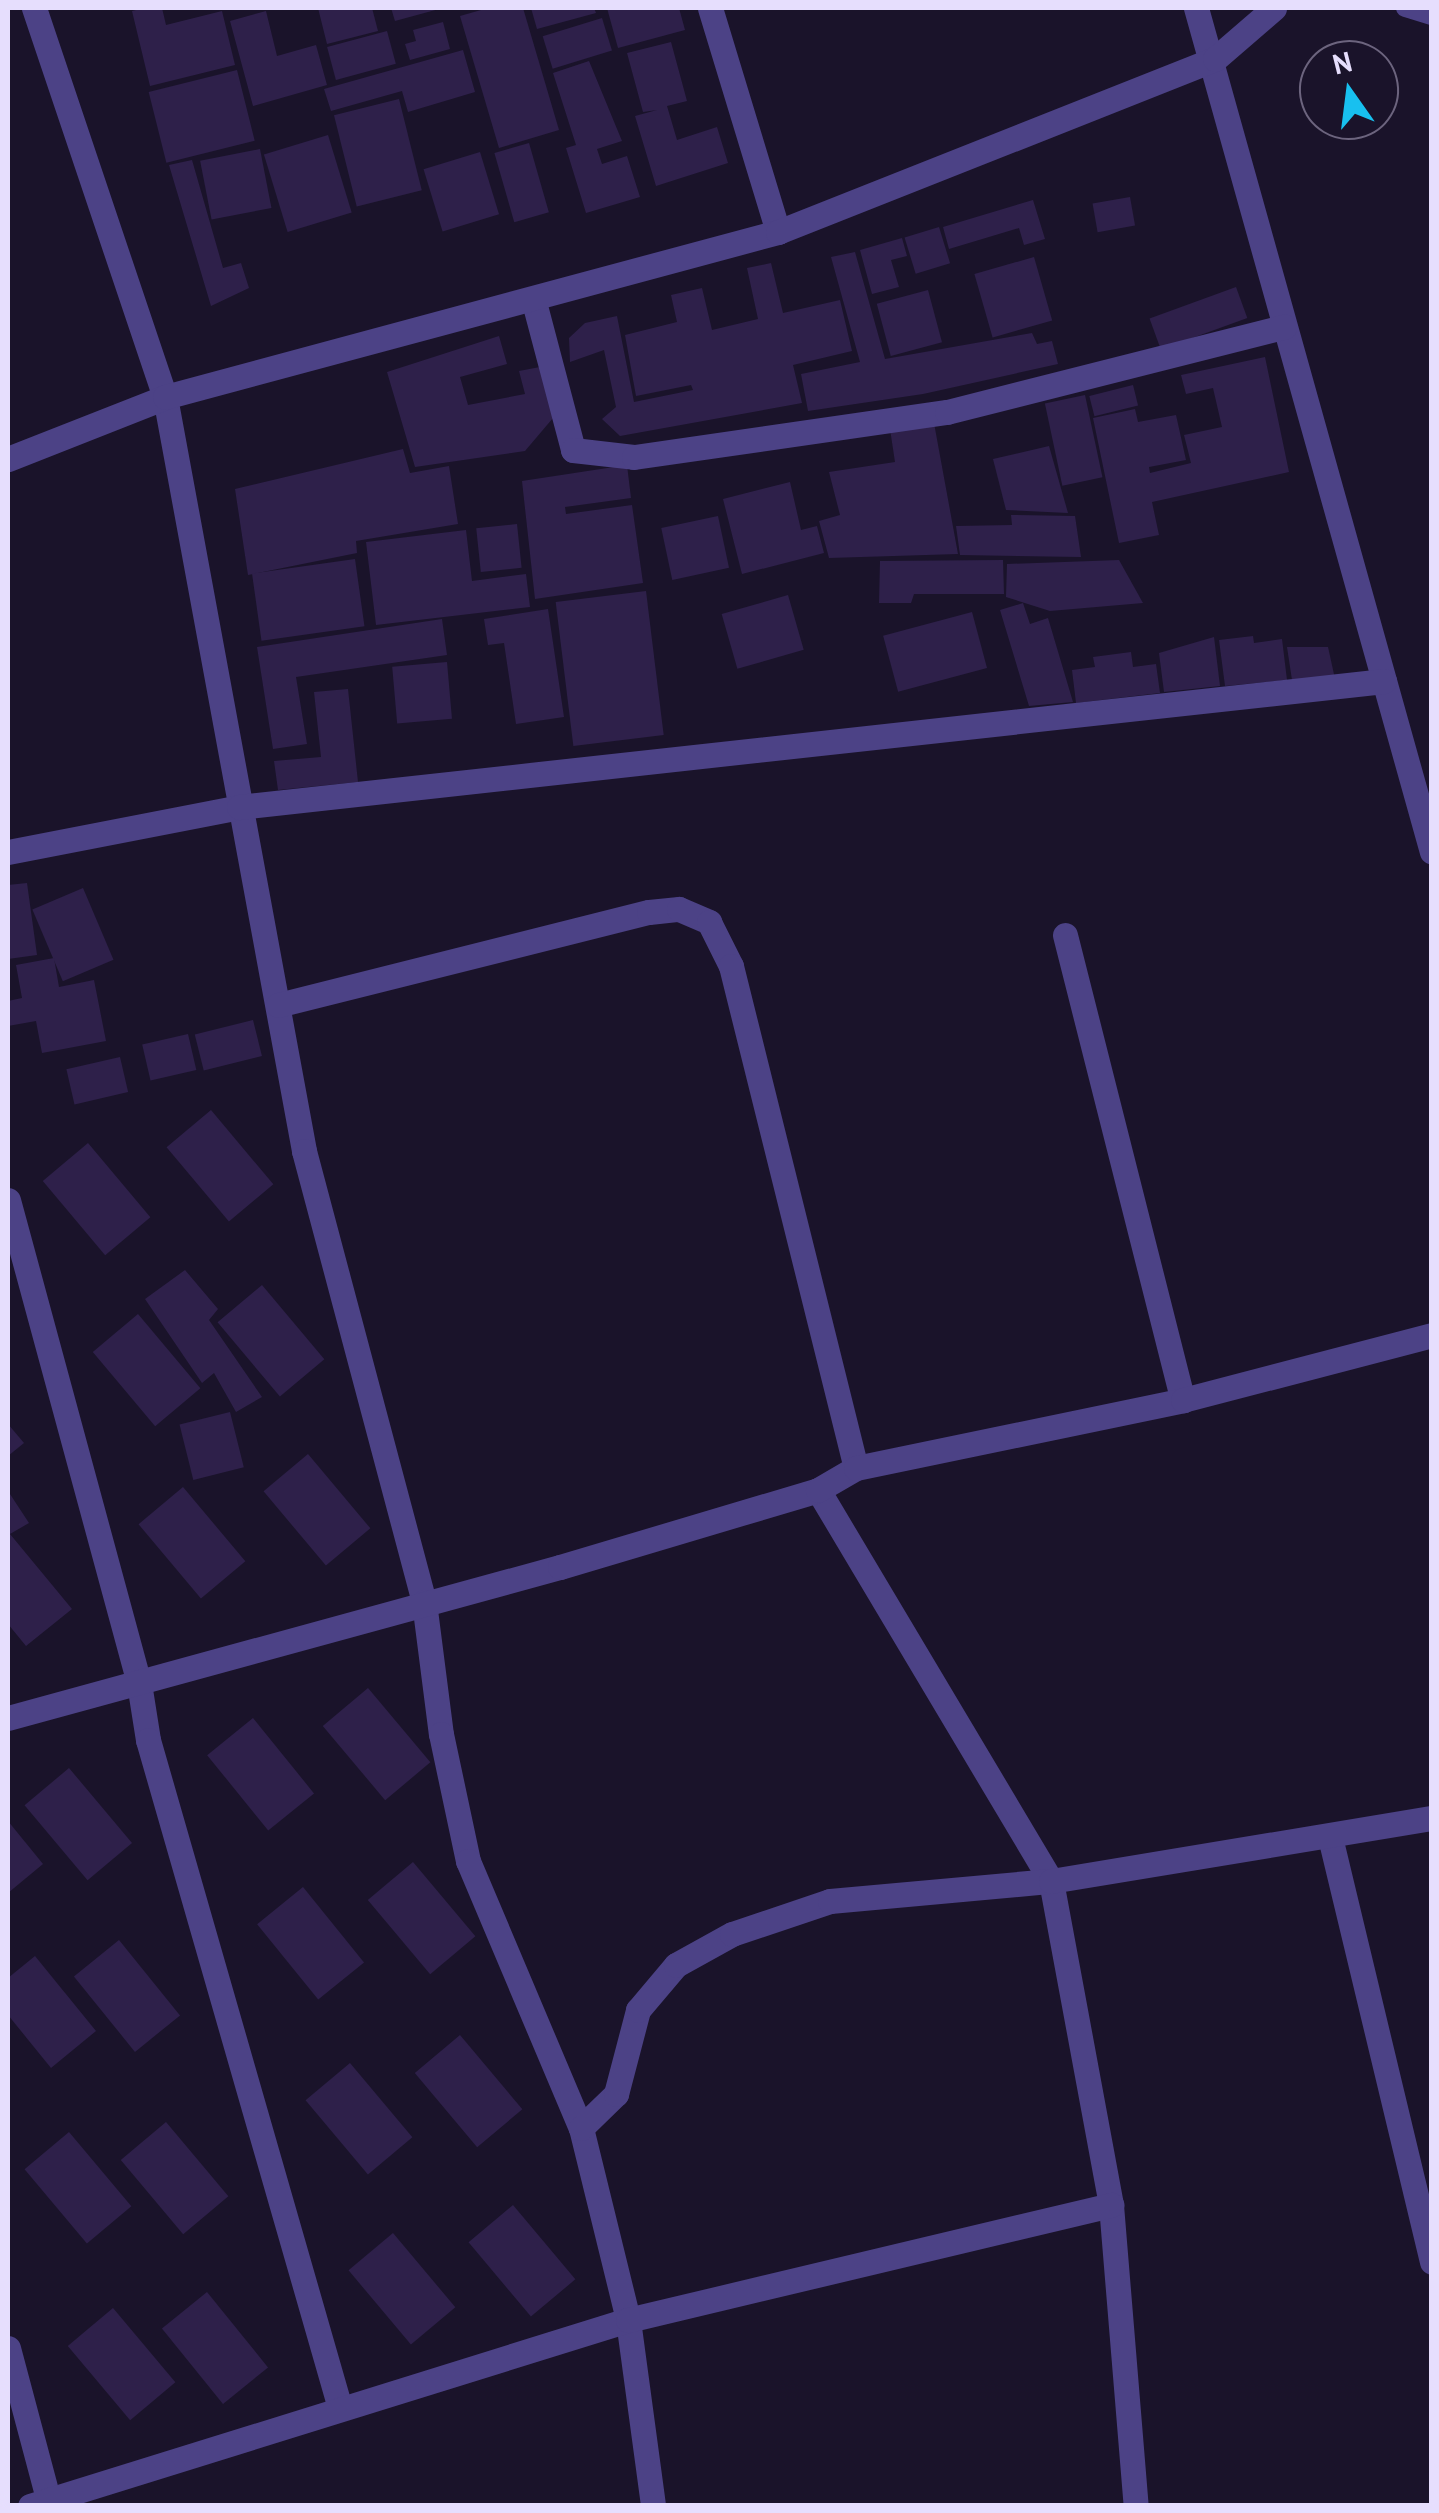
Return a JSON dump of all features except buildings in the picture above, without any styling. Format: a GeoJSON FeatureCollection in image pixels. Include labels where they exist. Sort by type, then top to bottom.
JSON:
{"type":"FeatureCollection","features":[{"type":"Feature","properties":{"kind":"street"},"geometry":{"type":"LineString","coordinates":[[34,8],[166,398],[304,1150],[424,1602],[441,1734],[468,1861],[581,2128],[628,2320],[654,2506]]}},
{"type":"Feature","properties":{"kind":"street"},"geometry":{"type":"LineString","coordinates":[[710,8],[778,232]]}},
{"type":"Feature","properties":{"kind":"street"},"geometry":{"type":"LineString","coordinates":[[1196,8],[1215,59],[1284,327],[1432,852]]}},
{"type":"Feature","properties":{"kind":"street"},"geometry":{"type":"LineString","coordinates":[[8,459],[166,398],[534,302],[778,232],[1215,59],[1274,8]]}},
{"type":"Feature","properties":{"kind":"street"},"geometry":{"type":"LineString","coordinates":[[534,302],[566,435],[573,450],[604,456],[760,442],[947,412],[1284,327]]}},
{"type":"Feature","properties":{"kind":"street"},"geometry":{"type":"LineString","coordinates":[[8,852],[239,807],[1384,681]]}},
{"type":"Feature","properties":{"kind":"street"},"geometry":{"type":"LineString","coordinates":[[278,1005],[648,912],[679,909],[709,922],[731,966],[856,1468]]}},
{"type":"Feature","properties":{"kind":"street"},"geometry":{"type":"LineString","coordinates":[[1065,936],[1183,1400]]}},
{"type":"Feature","properties":{"kind":"street"},"geometry":{"type":"LineString","coordinates":[[8,1200],[139,1682],[148,1740],[340,2408]]}},
{"type":"Feature","properties":{"kind":"street"},"geometry":{"type":"LineString","coordinates":[[8,1718],[818,1490],[856,1468],[1183,1400],[1432,1336]]}},
{"type":"Feature","properties":{"kind":"street"},"geometry":{"type":"LineString","coordinates":[[818,1490],[1051,1881],[1111,2204],[1136,2506]]}},
{"type":"Feature","properties":{"kind":"street"},"geometry":{"type":"LineString","coordinates":[[581,2128],[616,2094],[638,2010],[676,1965],[732,1934],[830,1901],[1051,1881],[1432,1818]]}},
{"type":"Feature","properties":{"kind":"street"},"geometry":{"type":"LineString","coordinates":[[1330,1837],[1432,2262]]}},
{"type":"Feature","properties":{"kind":"street"},"geometry":{"type":"LineString","coordinates":[[8,2348],[43,2504],[628,2320],[1111,2204]]}},
{"type":"Feature","properties":{"kind":"lane"},"geometry":{"type":"LineString","coordinates":[[1405,8],[1432,16]]}}]}
